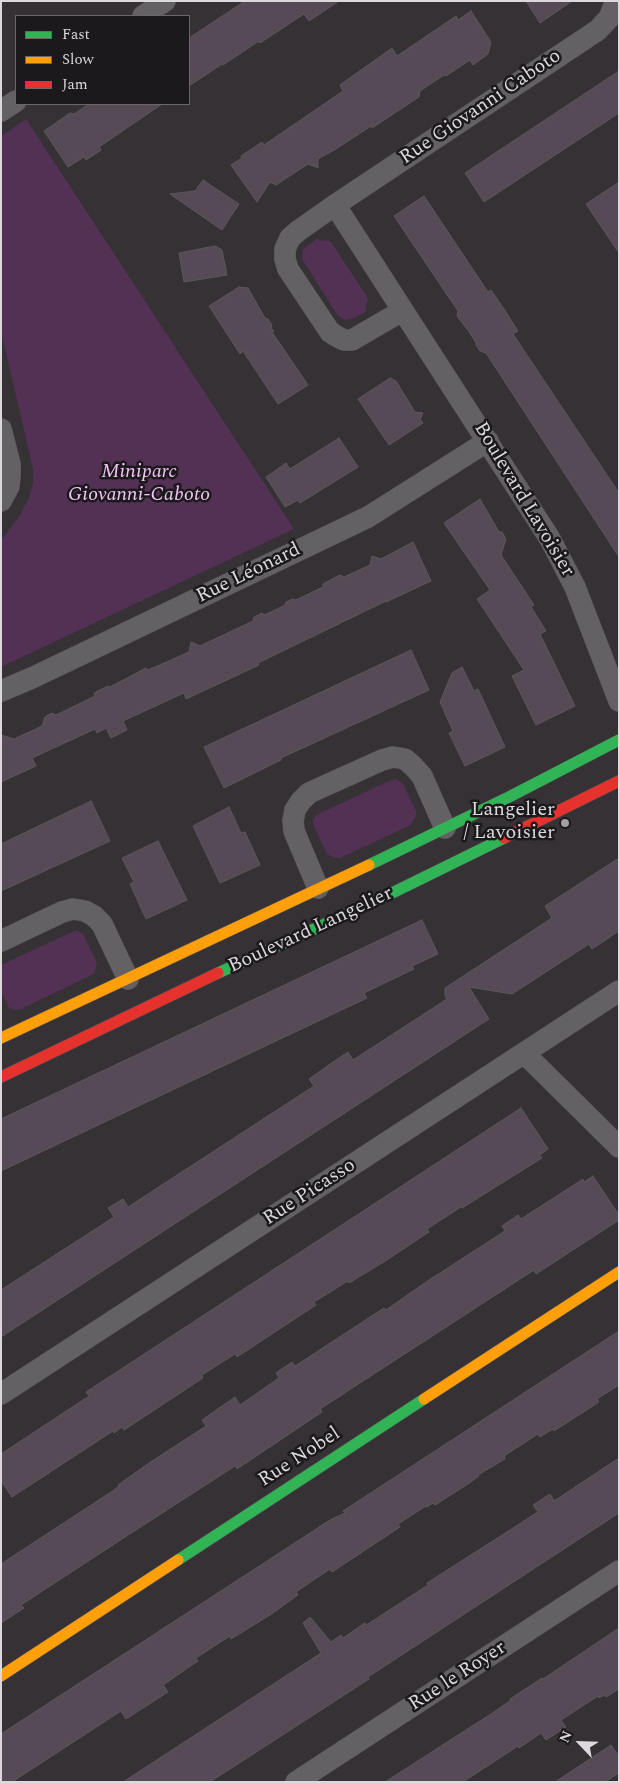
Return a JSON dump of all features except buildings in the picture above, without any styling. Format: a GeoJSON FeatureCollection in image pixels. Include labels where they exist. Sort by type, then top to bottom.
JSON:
{"type":"FeatureCollection","features":[{"type":"Feature","properties":{"kind":"main road","name":"Boulevard Langelier"},"geometry":{"type":"LineString","coordinates":[[1,1038],[128,980],[445,828],[619,740]]}},
{"type":"Feature","properties":{"kind":"main road","name":"Boulevard Langelier"},"geometry":{"type":"LineString","coordinates":[[1,1077],[279,944],[393,893],[619,781]]}},
{"type":"Feature","properties":{"kind":"main road","name":"Rue Nobel"},"geometry":{"type":"LineString","coordinates":[[1,1676],[619,1272]]}},
{"type":"Feature","properties":{"kind":"street"},"geometry":{"type":"LineString","coordinates":[[144,15],[165,1]]}},
{"type":"Feature","properties":{"kind":"street","name":"Rue Giovanni Caboto"},"geometry":{"type":"LineString","coordinates":[[335,205],[598,30],[609,18],[616,1]]}},
{"type":"Feature","properties":{"kind":"street"},"geometry":{"type":"LineString","coordinates":[[1,112],[15,102]]}},
{"type":"Feature","properties":{"kind":"street"},"geometry":{"type":"LineString","coordinates":[[335,205],[290,238],[285,248],[284,259],[288,269],[330,332],[344,340],[360,337],[402,311]]}},
{"type":"Feature","properties":{"kind":"street","name":"Boulevard Lavoisier"},"geometry":{"type":"LineString","coordinates":[[335,205],[550,539],[568,571],[619,701]]}},
{"type":"Feature","properties":{"kind":"street"},"geometry":{"type":"LineString","coordinates":[[1,429],[10,464],[9,486],[1,501]]}},
{"type":"Feature","properties":{"kind":"street","name":"Rue Léonard"},"geometry":{"type":"LineString","coordinates":[[1,690],[34,677],[368,517],[488,441]]}},
{"type":"Feature","properties":{"kind":"street","name":"Boulevard Langelier"},"geometry":{"type":"LineString","coordinates":[[318,888],[294,830],[293,821],[295,810],[309,793],[382,760],[393,757],[405,760],[414,766],[422,776],[445,828]]}},
{"type":"Feature","properties":{"kind":"street"},"geometry":{"type":"LineString","coordinates":[[1,941],[62,912],[73,909],[85,911],[102,924],[128,980]]}},
{"type":"Feature","properties":{"kind":"street","name":"Rue Picasso"},"geometry":{"type":"LineString","coordinates":[[1,1394],[619,991]]}},
{"type":"Feature","properties":{"kind":"street"},"geometry":{"type":"LineString","coordinates":[[524,1054],[619,1147]]}},
{"type":"Feature","properties":{"kind":"street","name":"Rue le Royer"},"geometry":{"type":"LineString","coordinates":[[296,1782],[619,1571]]}},
{"type":"Feature","properties":{"kind":"green space","name":"Miniparc Giovanni-Caboto"},"geometry":{"type":"Polygon","coordinates":[[[26,119],[294,529],[1,667],[1,540],[18,518],[28,500],[33,484],[33,469],[1,331],[1,136],[26,119]]]}},
{"type":"Feature","properties":{"kind":"green space"},"geometry":{"type":"Polygon","coordinates":[[[318,238],[320,241],[326,240],[331,242],[366,295],[368,301],[365,307],[367,311],[355,318],[345,320],[338,316],[302,259],[303,249],[318,238]]]}},
{"type":"Feature","properties":{"kind":"green space"},"geometry":{"type":"Polygon","coordinates":[[[397,779],[403,784],[416,811],[416,816],[411,825],[340,858],[334,858],[327,854],[313,824],[316,815],[391,780],[397,779]]]}},
{"type":"Feature","properties":{"kind":"green space"},"geometry":{"type":"Polygon","coordinates":[[[76,930],[83,934],[97,963],[94,974],[21,1009],[9,1008],[1,991],[1,965],[76,930]]]}},
{"type":"Feature","properties":{"kind":"traffic: fast"},"geometry":{"type":"LineString","coordinates":[[369,865],[509,797],[619,740]]}},
{"type":"Feature","properties":{"kind":"traffic: fast"},"geometry":{"type":"LineString","coordinates":[[218,973],[386,896],[504,838]]}},
{"type":"Feature","properties":{"kind":"traffic: fast"},"geometry":{"type":"LineString","coordinates":[[178,1560],[424,1399]]}},
{"type":"Feature","properties":{"kind":"traffic: slow"},"geometry":{"type":"LineString","coordinates":[[1,1038],[369,865]]}},
{"type":"Feature","properties":{"kind":"traffic: slow"},"geometry":{"type":"LineString","coordinates":[[424,1399],[619,1272]]}},
{"type":"Feature","properties":{"kind":"traffic: slow"},"geometry":{"type":"LineString","coordinates":[[1,1676],[178,1560]]}},
{"type":"Feature","properties":{"kind":"traffic: jam"},"geometry":{"type":"LineString","coordinates":[[504,838],[619,781]]}},
{"type":"Feature","properties":{"kind":"traffic: jam"},"geometry":{"type":"LineString","coordinates":[[1,1077],[218,973]]}},
{"type":"Feature","properties":{"kind":"place","name":"Langelier / Lavoisier"},"geometry":{"type":"Point","coordinates":[565,823]}}]}
